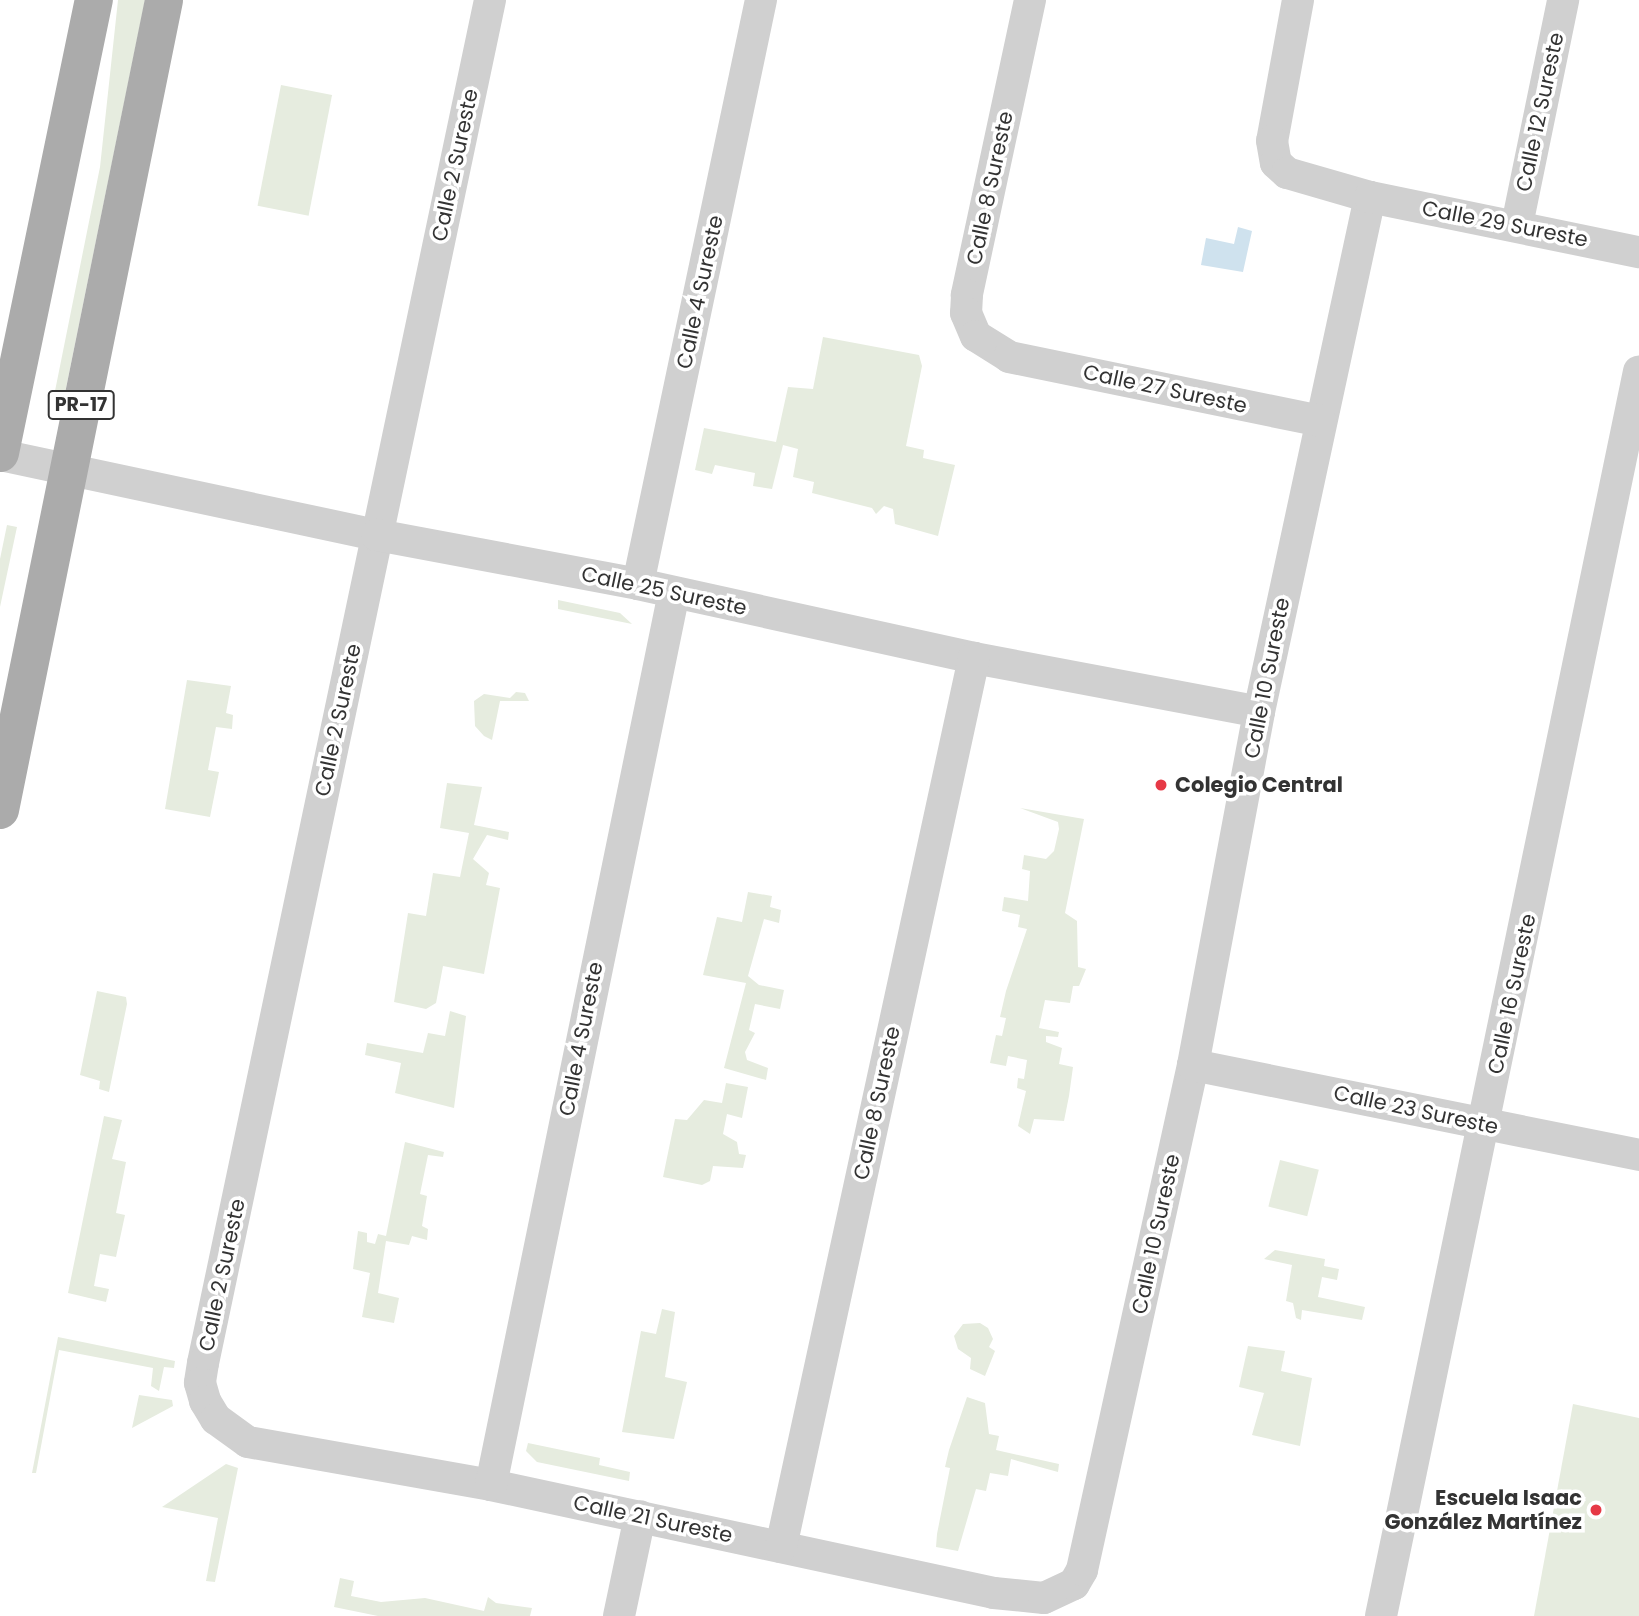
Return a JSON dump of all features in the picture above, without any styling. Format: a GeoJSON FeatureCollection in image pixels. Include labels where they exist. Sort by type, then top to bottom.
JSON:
{"type":"FeatureCollection","features":[{"type":"Feature","properties":{"kind":"main road"},"geometry":{"type":"LineString","coordinates":[[0,454],[94,0]]}},
{"type":"Feature","properties":{"kind":"main road","name":"PR-17"},"geometry":{"type":"LineString","coordinates":[[0,810],[164,0]]}},
{"type":"Feature","properties":{"kind":"street","name":"Calle 2 Sureste"},"geometry":{"type":"LineString","coordinates":[[230,1432],[205,1401],[200,1383],[203,1363],[490,0]]}},
{"type":"Feature","properties":{"kind":"street","name":"Calle 4 Sureste"},"geometry":{"type":"LineString","coordinates":[[638,584],[761,0]]}},
{"type":"Feature","properties":{"kind":"street","name":"Calle 8 Sureste"},"geometry":{"type":"LineString","coordinates":[[1009,356],[976,336],[966,313],[1030,0]]}},
{"type":"Feature","properties":{"kind":"street"},"geometry":{"type":"LineString","coordinates":[[1298,0],[1272,141],[1276,163],[1298,179],[1370,197]]}},
{"type":"Feature","properties":{"kind":"street","name":"Calle 12 Sureste"},"geometry":{"type":"LineString","coordinates":[[1517,225],[1563,0]]}},
{"type":"Feature","properties":{"kind":"street","name":"Calle 29 Sureste"},"geometry":{"type":"LineString","coordinates":[[1370,197],[1639,252]]}},
{"type":"Feature","properties":{"kind":"street","name":"Calle 10 Sureste"},"geometry":{"type":"LineString","coordinates":[[1074,1584],[1082,1570],[1194,1065],[1259,712],[1370,197]]}},
{"type":"Feature","properties":{"kind":"street","name":"Calle 27 Sureste"},"geometry":{"type":"LineString","coordinates":[[1009,356],[1321,421]]}},
{"type":"Feature","properties":{"kind":"street","name":"Calle 16 Sureste"},"geometry":{"type":"LineString","coordinates":[[1381,1616],[1486,1125],[1639,371]]}},
{"type":"Feature","properties":{"kind":"street","name":"Calle 25 Sureste"},"geometry":{"type":"LineString","coordinates":[[0,454],[377,535],[638,584],[974,658],[1259,712]]}},
{"type":"Feature","properties":{"kind":"street","name":"Calle 4 Sureste"},"geometry":{"type":"LineString","coordinates":[[491,1485],[674,593]]}},
{"type":"Feature","properties":{"kind":"street","name":"Calle 8 Sureste"},"geometry":{"type":"LineString","coordinates":[[781,1547],[974,658]]}},
{"type":"Feature","properties":{"kind":"street","name":"Calle 23 Sureste"},"geometry":{"type":"LineString","coordinates":[[1194,1065],[1639,1155]]}},
{"type":"Feature","properties":{"kind":"street","name":"Calle 21 Sureste"},"geometry":{"type":"LineString","coordinates":[[230,1432],[248,1442],[491,1485],[1014,1596],[1044,1598],[1074,1584]]}},
{"type":"Feature","properties":{"kind":"street"},"geometry":{"type":"LineString","coordinates":[[619,1616],[640,1516]]}},
{"type":"Feature","properties":{"kind":"shaded area"},"geometry":{"type":"Polygon","coordinates":[[[118,0],[145,0],[65,393],[55,391],[100,167],[118,0]]]}},
{"type":"Feature","properties":{"kind":"shaded area"},"geometry":{"type":"Polygon","coordinates":[[[281,85],[332,95],[309,216],[258,206],[281,85]]]}},
{"type":"Feature","properties":{"kind":"shaded area"},"geometry":{"type":"Polygon","coordinates":[[[823,337],[919,355],[922,366],[906,446],[924,450],[923,458],[955,465],[938,536],[895,524],[893,509],[884,506],[876,514],[872,508],[812,493],[814,482],[793,477],[798,449],[783,445],[772,489],[753,486],[755,473],[715,465],[712,474],[695,470],[704,428],[776,442],[788,387],[813,389],[823,337]]]}},
{"type":"Feature","properties":{"kind":"shaded area"},"geometry":{"type":"Polygon","coordinates":[[[7,525],[17,527],[0,607],[0,559],[7,525]]]}},
{"type":"Feature","properties":{"kind":"shaded area"},"geometry":{"type":"Polygon","coordinates":[[[558,600],[620,613],[632,624],[558,609],[558,600]]]}},
{"type":"Feature","properties":{"kind":"shaded area"},"geometry":{"type":"Polygon","coordinates":[[[187,680],[231,686],[226,713],[233,715],[232,729],[216,727],[208,770],[219,772],[210,817],[165,809],[187,680]]]}},
{"type":"Feature","properties":{"kind":"shaded area"},"geometry":{"type":"Polygon","coordinates":[[[516,692],[525,693],[529,701],[500,701],[492,740],[484,736],[475,726],[474,701],[484,694],[510,698],[516,692]]]}},
{"type":"Feature","properties":{"kind":"shaded area"},"geometry":{"type":"Polygon","coordinates":[[[447,783],[482,787],[474,825],[509,832],[508,840],[487,835],[473,859],[489,873],[486,885],[500,888],[484,974],[443,966],[436,1003],[426,1009],[394,1002],[408,913],[426,916],[433,873],[460,877],[469,833],[440,828],[447,783]]]}},
{"type":"Feature","properties":{"kind":"shaded area"},"geometry":{"type":"Polygon","coordinates":[[[1020,808],[1084,819],[1065,913],[1077,921],[1078,967],[1086,969],[1079,986],[1073,986],[1070,1003],[1045,1000],[1039,1028],[1059,1032],[1058,1037],[1046,1036],[1046,1042],[1062,1048],[1059,1064],[1073,1067],[1069,1096],[1064,1121],[1034,1119],[1030,1134],[1018,1126],[1026,1091],[1017,1088],[1018,1078],[1024,1079],[1027,1060],[1008,1056],[1006,1066],[990,1063],[996,1035],[1002,1036],[1006,1018],[1000,1017],[1006,991],[1027,929],[1018,927],[1020,915],[1002,911],[1004,897],[1028,901],[1030,871],[1022,869],[1024,855],[1046,859],[1054,851],[1059,829],[1058,822],[1020,808]]]}},
{"type":"Feature","properties":{"kind":"shaded area"},"geometry":{"type":"Polygon","coordinates":[[[748,892],[772,896],[770,907],[781,910],[779,923],[764,919],[748,976],[759,985],[784,990],[780,1009],[755,1004],[749,1030],[755,1033],[745,1052],[747,1060],[768,1068],[766,1080],[724,1068],[746,983],[703,975],[717,917],[742,922],[748,892]]]}},
{"type":"Feature","properties":{"kind":"shaded area"},"geometry":{"type":"Polygon","coordinates":[[[97,991],[126,997],[127,1004],[109,1092],[99,1089],[100,1081],[80,1075],[97,991]]]}},
{"type":"Feature","properties":{"kind":"shaded area"},"geometry":{"type":"Polygon","coordinates":[[[450,1011],[466,1016],[454,1108],[395,1093],[401,1063],[365,1055],[367,1043],[423,1053],[428,1033],[445,1036],[450,1011]]]}},
{"type":"Feature","properties":{"kind":"shaded area"},"geometry":{"type":"Polygon","coordinates":[[[726,1083],[748,1087],[742,1118],[727,1114],[723,1134],[737,1142],[739,1154],[746,1155],[743,1168],[713,1166],[710,1181],[702,1185],[663,1177],[675,1119],[687,1120],[704,1100],[722,1103],[726,1083]]]}},
{"type":"Feature","properties":{"kind":"shaded area"},"geometry":{"type":"Polygon","coordinates":[[[104,1116],[122,1120],[112,1159],[126,1162],[116,1213],[125,1215],[116,1257],[100,1254],[94,1286],[109,1289],[106,1302],[68,1293],[104,1116]]]}},
{"type":"Feature","properties":{"kind":"shaded area"},"geometry":{"type":"Polygon","coordinates":[[[405,1142],[444,1152],[443,1157],[428,1155],[420,1194],[427,1196],[422,1226],[428,1229],[427,1240],[412,1236],[409,1245],[386,1241],[378,1293],[399,1298],[394,1323],[362,1317],[370,1273],[353,1269],[358,1231],[367,1233],[367,1242],[375,1244],[378,1234],[386,1236],[405,1142]]]}},
{"type":"Feature","properties":{"kind":"shaded area"},"geometry":{"type":"Polygon","coordinates":[[[1280,1160],[1319,1170],[1307,1216],[1268,1207],[1280,1160]]]}},
{"type":"Feature","properties":{"kind":"shaded area"},"geometry":{"type":"Polygon","coordinates":[[[1275,1250],[1325,1259],[1324,1266],[1339,1269],[1337,1280],[1322,1277],[1318,1297],[1365,1307],[1362,1320],[1302,1310],[1301,1320],[1296,1318],[1293,1303],[1286,1301],[1292,1265],[1264,1259],[1275,1250]]]}},
{"type":"Feature","properties":{"kind":"shaded area"},"geometry":{"type":"Polygon","coordinates":[[[662,1309],[675,1312],[665,1377],[687,1382],[674,1439],[622,1432],[641,1331],[656,1334],[662,1309]]]}},
{"type":"Feature","properties":{"kind":"shaded area"},"geometry":{"type":"Polygon","coordinates":[[[980,1323],[988,1328],[993,1339],[989,1347],[995,1351],[985,1376],[970,1369],[971,1358],[958,1349],[954,1336],[963,1324],[980,1323]]]}},
{"type":"Feature","properties":{"kind":"shaded area"},"geometry":{"type":"Polygon","coordinates":[[[58,1337],[175,1361],[174,1368],[164,1367],[159,1391],[151,1386],[153,1368],[59,1350],[36,1473],[32,1473],[58,1337]]]}},
{"type":"Feature","properties":{"kind":"shaded area"},"geometry":{"type":"Polygon","coordinates":[[[1248,1346],[1285,1351],[1281,1371],[1312,1378],[1300,1446],[1252,1435],[1264,1393],[1239,1387],[1248,1346]]]}},
{"type":"Feature","properties":{"kind":"shaded area"},"geometry":{"type":"Polygon","coordinates":[[[139,1395],[172,1400],[173,1406],[132,1428],[139,1395]]]}},
{"type":"Feature","properties":{"kind":"shaded area"},"geometry":{"type":"Polygon","coordinates":[[[967,1397],[985,1403],[989,1434],[999,1436],[996,1450],[1059,1464],[1058,1472],[1011,1459],[1008,1476],[990,1473],[986,1491],[976,1489],[958,1551],[936,1547],[950,1468],[945,1467],[967,1397]]]}},
{"type":"Feature","properties":{"kind":"shaded area","name":"Escuela Isaac González Martínez"},"geometry":{"type":"Polygon","coordinates":[[[1573,1404],[1639,1418],[1639,1616],[1534,1616],[1573,1404]]]}},
{"type":"Feature","properties":{"kind":"shaded area"},"geometry":{"type":"Polygon","coordinates":[[[528,1443],[600,1458],[599,1465],[630,1472],[629,1481],[537,1462],[526,1451],[528,1443]]]}},
{"type":"Feature","properties":{"kind":"shaded area"},"geometry":{"type":"Polygon","coordinates":[[[226,1464],[238,1468],[215,1582],[206,1581],[218,1518],[162,1507],[226,1464]]]}},
{"type":"Feature","properties":{"kind":"shaded area"},"geometry":{"type":"Polygon","coordinates":[[[340,1578],[354,1581],[351,1596],[381,1602],[425,1598],[484,1611],[488,1597],[496,1603],[532,1608],[530,1616],[378,1616],[334,1607],[340,1578]]]}},
{"type":"Feature","properties":{"kind":"water"},"geometry":{"type":"Polygon","coordinates":[[[1238,227],[1252,231],[1243,272],[1201,265],[1206,238],[1234,244],[1238,227]]]}},
{"type":"Feature","properties":{"kind":"place","name":"Colegio Central"},"geometry":{"type":"Point","coordinates":[1161,785]}},
{"type":"Feature","properties":{"kind":"place","name":"Escuela Isaac González Martínez"},"geometry":{"type":"Point","coordinates":[1596,1510]}}]}
